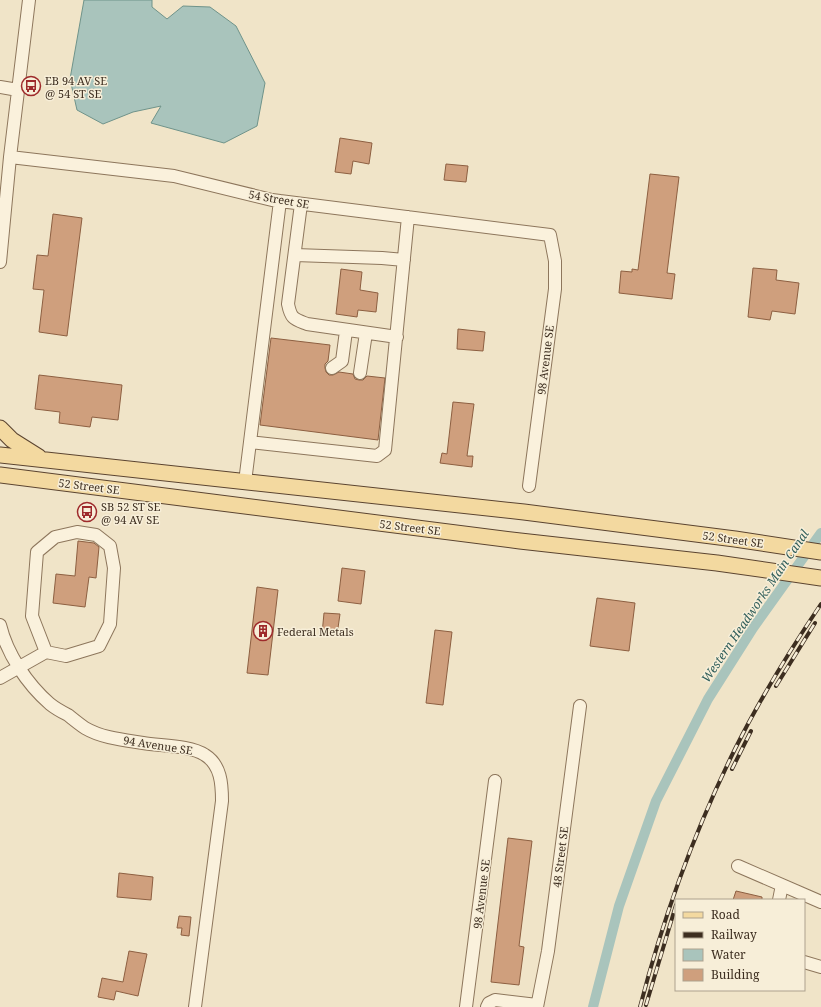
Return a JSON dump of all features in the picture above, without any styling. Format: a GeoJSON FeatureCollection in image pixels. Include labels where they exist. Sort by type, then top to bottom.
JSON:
{"type":"FeatureCollection","features":[{"type":"Feature","properties":{"kind":"main road"},"geometry":{"type":"LineString","coordinates":[[0,428],[12,440],[43,460]]}},
{"type":"Feature","properties":{"kind":"main road","name":"52 Street SE"},"geometry":{"type":"LineString","coordinates":[[0,455],[524,512],[735,539],[821,552]]}},
{"type":"Feature","properties":{"kind":"main road","name":"52 Street SE"},"geometry":{"type":"LineString","coordinates":[[0,475],[520,542],[717,563],[821,578]]}},
{"type":"Feature","properties":{"kind":"street"},"geometry":{"type":"LineString","coordinates":[[0,262],[2,221],[29,0]]}},
{"type":"Feature","properties":{"kind":"street"},"geometry":{"type":"LineString","coordinates":[[0,87],[18,90]]}},
{"type":"Feature","properties":{"kind":"street","name":"54 Street SE"},"geometry":{"type":"LineString","coordinates":[[10,157],[174,176],[212,186],[300,204],[550,235]]}},
{"type":"Feature","properties":{"kind":"street"},"geometry":{"type":"LineString","coordinates":[[245,482],[280,201]]}},
{"type":"Feature","properties":{"kind":"street"},"geometry":{"type":"LineString","coordinates":[[300,204],[288,304],[290,314],[295,320],[307,324],[346,331],[397,337]]}},
{"type":"Feature","properties":{"kind":"street"},"geometry":{"type":"LineString","coordinates":[[250,442],[377,456],[385,450],[408,217]]}},
{"type":"Feature","properties":{"kind":"street","name":"98 Avenue SE"},"geometry":{"type":"LineString","coordinates":[[529,486],[555,289],[555,261],[550,235]]}},
{"type":"Feature","properties":{"kind":"street"},"geometry":{"type":"LineString","coordinates":[[295,255],[404,260]]}},
{"type":"Feature","properties":{"kind":"street"},"geometry":{"type":"LineString","coordinates":[[332,368],[342,361],[346,331]]}},
{"type":"Feature","properties":{"kind":"street"},"geometry":{"type":"LineString","coordinates":[[360,373],[366,333]]}},
{"type":"Feature","properties":{"kind":"street"},"geometry":{"type":"LineString","coordinates":[[0,678],[46,652],[66,656],[98,646],[110,624],[114,568],[110,546],[96,535],[76,532],[55,537],[38,552],[32,616],[46,652]]}},
{"type":"Feature","properties":{"kind":"street","name":"94 Avenue SE"},"geometry":{"type":"LineString","coordinates":[[0,626],[3,639],[19,667],[35,688],[50,704],[86,728],[113,738],[189,749],[204,754],[212,760],[220,774],[222,784],[222,801],[195,1007]]}},
{"type":"Feature","properties":{"kind":"street","name":"48 Street SE"},"geometry":{"type":"LineString","coordinates":[[537,1006],[548,951],[580,706]]}},
{"type":"Feature","properties":{"kind":"street","name":"98 Avenue SE"},"geometry":{"type":"LineString","coordinates":[[466,1007],[495,781]]}},
{"type":"Feature","properties":{"kind":"street"},"geometry":{"type":"LineString","coordinates":[[738,866],[821,902]]}},
{"type":"Feature","properties":{"kind":"street"},"geometry":{"type":"LineString","coordinates":[[779,899],[782,885]]}},
{"type":"Feature","properties":{"kind":"street"},"geometry":{"type":"LineString","coordinates":[[805,962],[821,967]]}},
{"type":"Feature","properties":{"kind":"street"},"geometry":{"type":"LineString","coordinates":[[487,1007],[489,1003],[495,1000],[510,1004],[537,1006]]}},
{"type":"Feature","properties":{"kind":"water"},"geometry":{"type":"Polygon","coordinates":[[[84,0],[152,0],[152,7],[167,19],[183,6],[210,7],[236,26],[265,83],[257,126],[224,143],[151,123],[161,106],[133,112],[103,124],[77,110],[70,79],[84,0]]]}},
{"type":"Feature","properties":{"kind":"building"},"geometry":{"type":"Polygon","coordinates":[[[340,138],[372,143],[369,164],[353,161],[351,174],[335,172],[340,138]]]}},
{"type":"Feature","properties":{"kind":"building"},"geometry":{"type":"Polygon","coordinates":[[[446,164],[468,166],[466,182],[444,180],[446,164]]]}},
{"type":"Feature","properties":{"kind":"building"},"geometry":{"type":"Polygon","coordinates":[[[650,174],[679,177],[667,273],[675,274],[672,299],[619,293],[621,271],[632,272],[632,269],[638,270],[650,174]]]}},
{"type":"Feature","properties":{"kind":"building"},"geometry":{"type":"Polygon","coordinates":[[[53,214],[82,218],[67,336],[39,332],[44,290],[33,289],[37,255],[48,256],[53,214]]]}},
{"type":"Feature","properties":{"kind":"building"},"geometry":{"type":"Polygon","coordinates":[[[753,268],[777,270],[776,280],[799,283],[795,314],[772,311],[770,320],[748,317],[753,268]]]}},
{"type":"Feature","properties":{"kind":"building"},"geometry":{"type":"Polygon","coordinates":[[[341,269],[362,272],[360,290],[378,293],[376,312],[358,310],[357,317],[336,314],[341,269]]]}},
{"type":"Feature","properties":{"kind":"building"},"geometry":{"type":"Polygon","coordinates":[[[458,329],[485,332],[483,351],[457,349],[458,329]]]}},
{"type":"Feature","properties":{"kind":"building"},"geometry":{"type":"Polygon","coordinates":[[[271,338],[330,345],[328,361],[325,364],[326,372],[329,375],[339,372],[353,374],[355,379],[359,380],[363,380],[367,376],[385,378],[378,440],[260,425],[271,338]]]}},
{"type":"Feature","properties":{"kind":"building"},"geometry":{"type":"Polygon","coordinates":[[[39,375],[122,385],[118,420],[92,417],[90,427],[59,423],[60,412],[35,409],[39,375]]]}},
{"type":"Feature","properties":{"kind":"building"},"geometry":{"type":"Polygon","coordinates":[[[453,402],[474,404],[467,456],[473,456],[472,467],[440,463],[442,453],[447,454],[453,402]]]}},
{"type":"Feature","properties":{"kind":"building"},"geometry":{"type":"Polygon","coordinates":[[[78,541],[94,543],[99,547],[96,578],[89,577],[85,607],[53,603],[56,574],[75,576],[78,541]]]}},
{"type":"Feature","properties":{"kind":"building"},"geometry":{"type":"Polygon","coordinates":[[[342,568],[365,571],[361,604],[338,601],[342,568]]]}},
{"type":"Feature","properties":{"kind":"building","name":"Federal Metals"},"geometry":{"type":"Polygon","coordinates":[[[257,587],[278,590],[268,675],[247,673],[257,587]]]}},
{"type":"Feature","properties":{"kind":"building"},"geometry":{"type":"Polygon","coordinates":[[[597,598],[635,603],[629,651],[590,646],[597,598]]]}},
{"type":"Feature","properties":{"kind":"building"},"geometry":{"type":"Polygon","coordinates":[[[324,613],[340,614],[337,635],[322,634],[324,613]]]}},
{"type":"Feature","properties":{"kind":"building"},"geometry":{"type":"Polygon","coordinates":[[[435,630],[452,632],[443,705],[426,703],[435,630]]]}},
{"type":"Feature","properties":{"kind":"building"},"geometry":{"type":"Polygon","coordinates":[[[508,838],[532,841],[519,946],[524,947],[519,985],[491,982],[508,838]]]}},
{"type":"Feature","properties":{"kind":"building"},"geometry":{"type":"Polygon","coordinates":[[[119,873],[153,877],[151,900],[117,897],[119,873]]]}},
{"type":"Feature","properties":{"kind":"building"},"geometry":{"type":"Polygon","coordinates":[[[736,891],[762,897],[762,899],[733,899],[736,891]]]}},
{"type":"Feature","properties":{"kind":"building"},"geometry":{"type":"Polygon","coordinates":[[[179,916],[191,917],[189,936],[181,935],[182,928],[177,928],[179,916]]]}},
{"type":"Feature","properties":{"kind":"building"},"geometry":{"type":"Polygon","coordinates":[[[129,951],[147,954],[138,996],[116,991],[114,1000],[98,997],[102,978],[123,982],[129,951]]]}},
{"type":"Feature","properties":{"kind":"waterway","name":"Western Headworks Main Canal"},"geometry":{"type":"LineString","coordinates":[[593,1007],[619,906],[656,801],[708,699],[753,628],[821,533]]}},
{"type":"Feature","properties":{"kind":"railway"},"geometry":{"type":"LineString","coordinates":[[640,1007],[669,908],[693,844],[720,780],[765,693],[821,604]]}},
{"type":"Feature","properties":{"kind":"railway"},"geometry":{"type":"LineString","coordinates":[[776,686],[815,623]]}},
{"type":"Feature","properties":{"kind":"railway"},"geometry":{"type":"LineString","coordinates":[[732,769],[751,731]]}},
{"type":"Feature","properties":{"kind":"railway"},"geometry":{"type":"LineString","coordinates":[[646,1005],[675,908]]}},
{"type":"Feature","properties":{"kind":"place","name":"EB 94 AV SE @ 54 ST SE"},"geometry":{"type":"Point","coordinates":[31,86]}},
{"type":"Feature","properties":{"kind":"place","name":"SB 52 ST SE @ 94 AV SE"},"geometry":{"type":"Point","coordinates":[87,512]}},
{"type":"Feature","properties":{"kind":"place","name":"Federal Metals"},"geometry":{"type":"Point","coordinates":[263,631]}}]}
